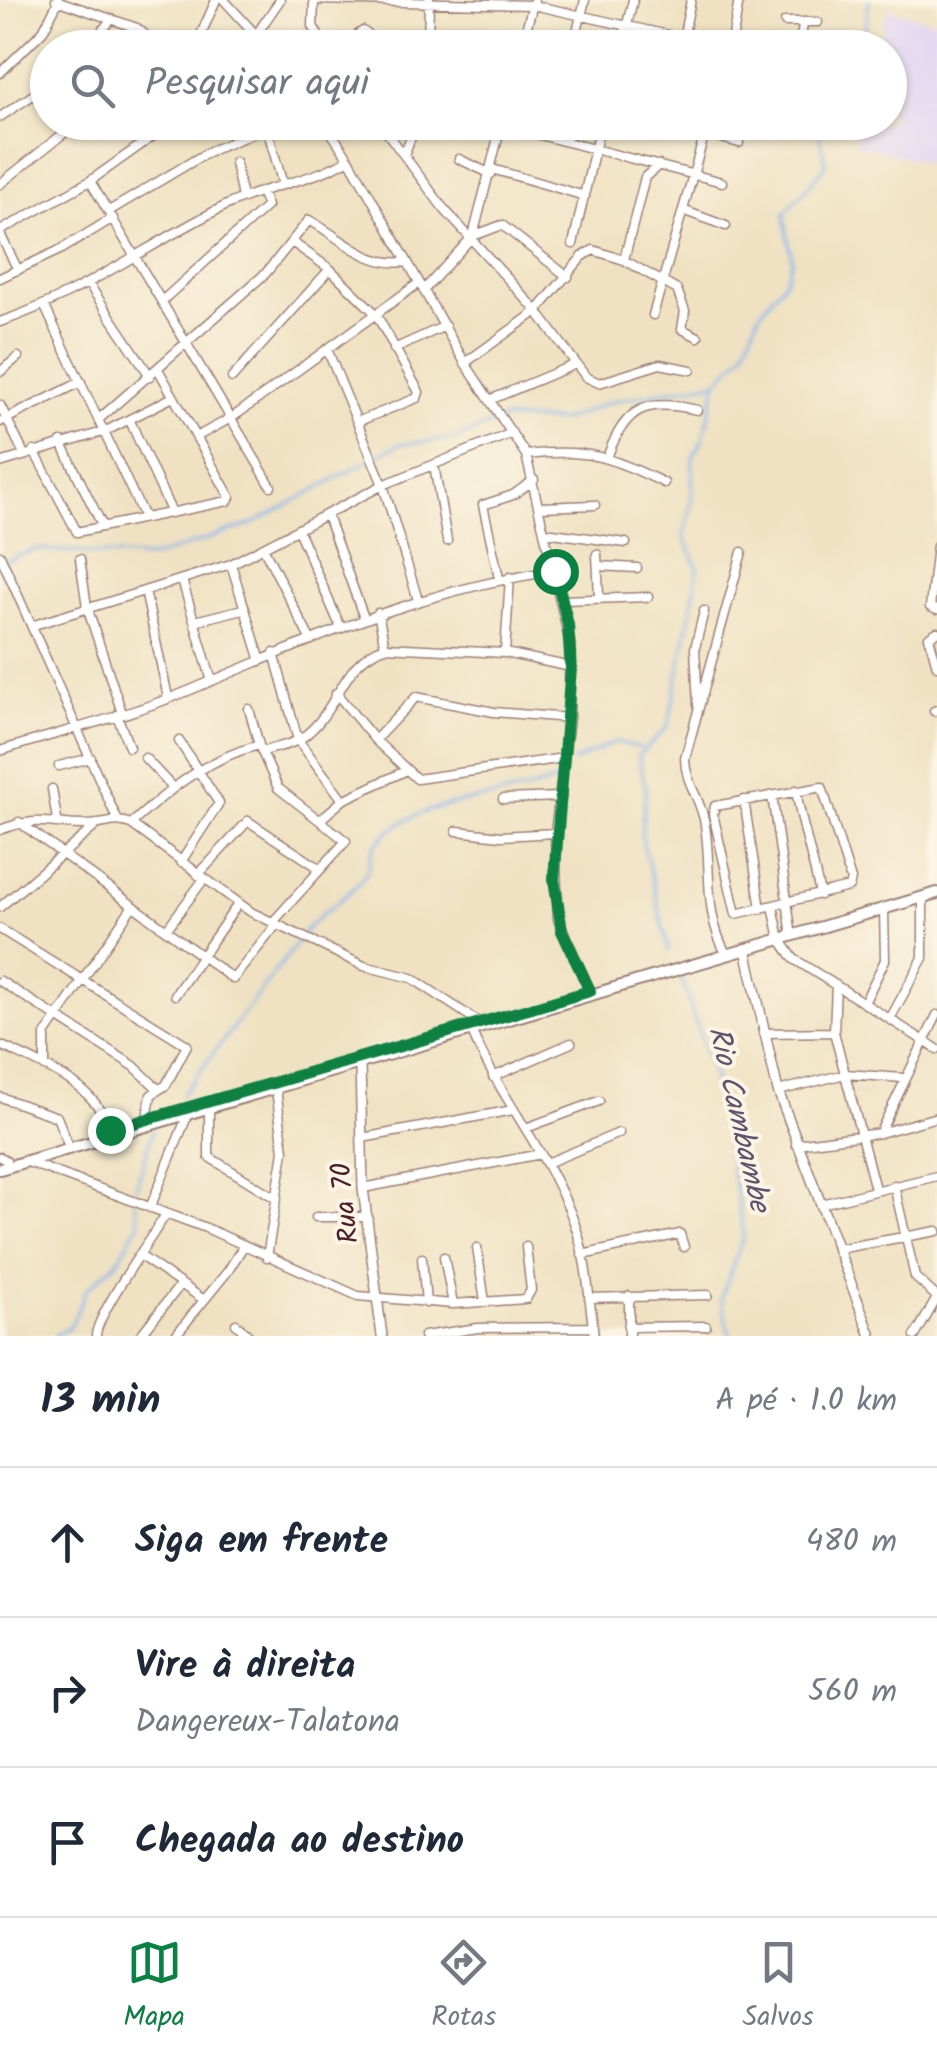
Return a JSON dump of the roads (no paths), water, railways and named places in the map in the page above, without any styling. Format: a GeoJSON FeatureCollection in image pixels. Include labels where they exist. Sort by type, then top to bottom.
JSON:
{"type":"FeatureCollection","features":[{"type":"Feature","properties":{"kind":"main road"},"geometry":{"type":"LineString","coordinates":[[2,1162],[937,893]]}},
{"type":"Feature","properties":{"kind":"main road"},"geometry":{"type":"LineString","coordinates":[[2,1162],[26,1161],[360,1064],[590,991],[654,976]]}},
{"type":"Feature","properties":{"kind":"street"},"geometry":{"type":"LineString","coordinates":[[43,30],[58,0],[139,30]]}},
{"type":"Feature","properties":{"kind":"street"},"geometry":{"type":"LineString","coordinates":[[202,30],[216,0]]}},
{"type":"Feature","properties":{"kind":"street"},"geometry":{"type":"LineString","coordinates":[[224,0],[255,30]]}},
{"type":"Feature","properties":{"kind":"street"},"geometry":{"type":"LineString","coordinates":[[258,30],[280,0]]}},
{"type":"Feature","properties":{"kind":"street"},"geometry":{"type":"LineString","coordinates":[[315,30],[316,0],[352,4],[533,3],[642,30]]}},
{"type":"Feature","properties":{"kind":"street"},"geometry":{"type":"LineString","coordinates":[[578,30],[585,0]]}},
{"type":"Feature","properties":{"kind":"street"},"geometry":{"type":"LineString","coordinates":[[625,30],[633,0]]}},
{"type":"Feature","properties":{"kind":"street"},"geometry":{"type":"LineString","coordinates":[[685,30],[691,0]]}},
{"type":"Feature","properties":{"kind":"street"},"geometry":{"type":"LineString","coordinates":[[732,30],[738,0]]}},
{"type":"Feature","properties":{"kind":"street"},"geometry":{"type":"LineString","coordinates":[[428,30],[429,1]]}},
{"type":"Feature","properties":{"kind":"street"},"geometry":{"type":"LineString","coordinates":[[526,30],[533,3]]}},
{"type":"Feature","properties":{"kind":"street"},"geometry":{"type":"LineString","coordinates":[[103,30],[112,19]]}},
{"type":"Feature","properties":{"kind":"street"},"geometry":{"type":"LineString","coordinates":[[785,22],[818,22]]}},
{"type":"Feature","properties":{"kind":"street"},"geometry":{"type":"LineString","coordinates":[[802,30],[803,25]]}},
{"type":"Feature","properties":{"kind":"street"},"geometry":{"type":"LineString","coordinates":[[0,72],[30,43]]}},
{"type":"Feature","properties":{"kind":"street"},"geometry":{"type":"LineString","coordinates":[[0,117],[30,98]]}},
{"type":"Feature","properties":{"kind":"street"},"geometry":{"type":"LineString","coordinates":[[0,184],[55,140]]}},
{"type":"Feature","properties":{"kind":"street"},"geometry":{"type":"LineString","coordinates":[[18,270],[0,232],[90,181],[148,140]]}},
{"type":"Feature","properties":{"kind":"street"},"geometry":{"type":"LineString","coordinates":[[0,278],[111,215],[210,152],[238,140]]}},
{"type":"Feature","properties":{"kind":"street"},"geometry":{"type":"LineString","coordinates":[[270,140],[283,185]]}},
{"type":"Feature","properties":{"kind":"street"},"geometry":{"type":"LineString","coordinates":[[337,140],[465,363],[526,455],[534,480],[563,600],[571,668],[555,833],[558,919],[590,991]]}},
{"type":"Feature","properties":{"kind":"street"},"geometry":{"type":"LineString","coordinates":[[393,140],[472,238],[538,311],[586,377],[599,383],[660,364],[690,370]]}},
{"type":"Feature","properties":{"kind":"street"},"geometry":{"type":"LineString","coordinates":[[404,155],[410,140]]}},
{"type":"Feature","properties":{"kind":"street"},"geometry":{"type":"LineString","coordinates":[[472,238],[498,140]]}},
{"type":"Feature","properties":{"kind":"street"},"geometry":{"type":"LineString","coordinates":[[562,140],[722,182]]}},
{"type":"Feature","properties":{"kind":"street"},"geometry":{"type":"LineString","coordinates":[[573,244],[597,140]]}},
{"type":"Feature","properties":{"kind":"street"},"geometry":{"type":"LineString","coordinates":[[653,315],[703,140]]}},
{"type":"Feature","properties":{"kind":"street"},"geometry":{"type":"LineString","coordinates":[[729,140],[739,143]]}},
{"type":"Feature","properties":{"kind":"street"},"geometry":{"type":"LineString","coordinates":[[632,158],[645,177]]}},
{"type":"Feature","properties":{"kind":"street"},"geometry":{"type":"LineString","coordinates":[[0,322],[45,307],[133,253],[242,198],[320,176],[350,159]]}},
{"type":"Feature","properties":{"kind":"street"},"geometry":{"type":"LineString","coordinates":[[459,159],[585,196]]}},
{"type":"Feature","properties":{"kind":"street"},"geometry":{"type":"LineString","coordinates":[[235,162],[242,198]]}},
{"type":"Feature","properties":{"kind":"street"},"geometry":{"type":"LineString","coordinates":[[624,260],[645,177],[659,166]]}},
{"type":"Feature","properties":{"kind":"street"},"geometry":{"type":"LineString","coordinates":[[90,181],[189,341],[271,486]]}},
{"type":"Feature","properties":{"kind":"street"},"geometry":{"type":"LineString","coordinates":[[163,300],[267,206],[261,192]]}},
{"type":"Feature","properties":{"kind":"street"},"geometry":{"type":"LineString","coordinates":[[685,211],[726,226]]}},
{"type":"Feature","properties":{"kind":"street"},"geometry":{"type":"LineString","coordinates":[[99,419],[266,273],[309,220],[352,251],[393,264],[407,262]]}},
{"type":"Feature","properties":{"kind":"street"},"geometry":{"type":"LineString","coordinates":[[196,437],[232,417],[376,314],[421,287],[472,238],[502,226],[568,277]]}},
{"type":"Feature","properties":{"kind":"street"},"geometry":{"type":"LineString","coordinates":[[292,242],[330,269],[376,314],[420,396],[359,421]]}},
{"type":"Feature","properties":{"kind":"street"},"geometry":{"type":"LineString","coordinates":[[465,363],[538,311],[593,250],[624,260],[680,292],[685,316],[682,329],[698,337]]}},
{"type":"Feature","properties":{"kind":"street"},"geometry":{"type":"LineString","coordinates":[[232,378],[330,269]]}},
{"type":"Feature","properties":{"kind":"street"},"geometry":{"type":"LineString","coordinates":[[88,283],[150,376]]}},
{"type":"Feature","properties":{"kind":"street"},"geometry":{"type":"LineString","coordinates":[[45,307],[143,516]]}},
{"type":"Feature","properties":{"kind":"street"},"geometry":{"type":"LineString","coordinates":[[394,349],[445,326]]}},
{"type":"Feature","properties":{"kind":"street"},"geometry":{"type":"LineString","coordinates":[[327,350],[359,421],[418,600]]}},
{"type":"Feature","properties":{"kind":"street"},"geometry":{"type":"LineString","coordinates":[[0,372],[18,357]]}},
{"type":"Feature","properties":{"kind":"street"},"geometry":{"type":"LineString","coordinates":[[492,399],[576,364]]}},
{"type":"Feature","properties":{"kind":"street"},"geometry":{"type":"LineString","coordinates":[[0,405],[4,421],[29,452],[75,531],[230,499],[158,369]]}},
{"type":"Feature","properties":{"kind":"street"},"geometry":{"type":"LineString","coordinates":[[4,421],[81,382]]}},
{"type":"Feature","properties":{"kind":"street"},"geometry":{"type":"LineString","coordinates":[[0,463],[106,431],[172,397]]}},
{"type":"Feature","properties":{"kind":"street"},"geometry":{"type":"LineString","coordinates":[[608,455],[622,421],[645,407],[670,404],[697,410]]}},
{"type":"Feature","properties":{"kind":"street"},"geometry":{"type":"LineString","coordinates":[[130,421],[172,511]]}},
{"type":"Feature","properties":{"kind":"street"},"geometry":{"type":"LineString","coordinates":[[34,625],[230,564],[264,550],[382,485],[512,432]]}},
{"type":"Feature","properties":{"kind":"street"},"geometry":{"type":"LineString","coordinates":[[60,442],[102,525]]}},
{"type":"Feature","properties":{"kind":"street"},"geometry":{"type":"LineString","coordinates":[[526,455],[560,451],[608,455],[664,483]]}},
{"type":"Feature","properties":{"kind":"street"},"geometry":{"type":"LineString","coordinates":[[434,465],[447,542]]}},
{"type":"Feature","properties":{"kind":"street"},"geometry":{"type":"LineString","coordinates":[[499,578],[483,505],[487,500],[513,495],[534,480]]}},
{"type":"Feature","properties":{"kind":"street"},"geometry":{"type":"LineString","coordinates":[[540,507],[595,505]]}},
{"type":"Feature","properties":{"kind":"street"},"geometry":{"type":"LineString","coordinates":[[327,516],[364,618]]}},
{"type":"Feature","properties":{"kind":"street"},"geometry":{"type":"LineString","coordinates":[[298,530],[342,628]]}},
{"type":"Feature","properties":{"kind":"street"},"geometry":{"type":"LineString","coordinates":[[545,532],[626,543]]}},
{"type":"Feature","properties":{"kind":"street"},"geometry":{"type":"LineString","coordinates":[[937,546],[928,603],[937,610]]}},
{"type":"Feature","properties":{"kind":"street"},"geometry":{"type":"LineString","coordinates":[[264,550],[309,637]]}},
{"type":"Feature","properties":{"kind":"street"},"geometry":{"type":"LineString","coordinates":[[723,956],[714,929],[706,825],[685,774],[698,708],[742,552]]}},
{"type":"Feature","properties":{"kind":"street"},"geometry":{"type":"LineString","coordinates":[[598,554],[599,597]]}},
{"type":"Feature","properties":{"kind":"street"},"geometry":{"type":"LineString","coordinates":[[0,555],[117,819]]}},
{"type":"Feature","properties":{"kind":"street"},"geometry":{"type":"LineString","coordinates":[[80,560],[87,607],[128,747]]}},
{"type":"Feature","properties":{"kind":"street"},"geometry":{"type":"LineString","coordinates":[[230,564],[260,658]]}},
{"type":"Feature","properties":{"kind":"street"},"geometry":{"type":"LineString","coordinates":[[598,566],[637,568]]}},
{"type":"Feature","properties":{"kind":"street"},"geometry":{"type":"LineString","coordinates":[[0,751],[168,697],[309,637],[418,600],[499,578],[555,571]]}},
{"type":"Feature","properties":{"kind":"street"},"geometry":{"type":"LineString","coordinates":[[505,653],[510,577]]}},
{"type":"Feature","properties":{"kind":"street"},"geometry":{"type":"LineString","coordinates":[[182,580],[212,678]]}},
{"type":"Feature","properties":{"kind":"street"},"geometry":{"type":"LineString","coordinates":[[146,591],[168,697]]}},
{"type":"Feature","properties":{"kind":"street"},"geometry":{"type":"LineString","coordinates":[[563,600],[648,596]]}},
{"type":"Feature","properties":{"kind":"street"},"geometry":{"type":"LineString","coordinates":[[195,621],[243,608]]}},
{"type":"Feature","properties":{"kind":"street"},"geometry":{"type":"LineString","coordinates":[[698,708],[693,675],[704,612]]}},
{"type":"Feature","properties":{"kind":"street"},"geometry":{"type":"LineString","coordinates":[[378,613],[385,646]]}},
{"type":"Feature","properties":{"kind":"street"},"geometry":{"type":"LineString","coordinates":[[937,632],[929,636],[937,666]]}},
{"type":"Feature","properties":{"kind":"street"},"geometry":{"type":"LineString","coordinates":[[131,824],[196,768],[298,740],[326,712],[359,659],[385,646],[505,653],[571,668]]}},
{"type":"Feature","properties":{"kind":"street"},"geometry":{"type":"LineString","coordinates":[[274,654],[298,740],[343,800]]}},
{"type":"Feature","properties":{"kind":"street"},"geometry":{"type":"LineString","coordinates":[[336,693],[405,771],[422,780],[564,758]]}},
{"type":"Feature","properties":{"kind":"street"},"geometry":{"type":"LineString","coordinates":[[375,740],[416,697],[494,712],[569,718]]}},
{"type":"Feature","properties":{"kind":"street"},"geometry":{"type":"LineString","coordinates":[[19,822],[236,980],[318,868],[346,841],[278,788],[248,709]]}},
{"type":"Feature","properties":{"kind":"street"},"geometry":{"type":"LineString","coordinates":[[179,741],[219,802],[182,862]]}},
{"type":"Feature","properties":{"kind":"street"},"geometry":{"type":"LineString","coordinates":[[59,766],[91,758]]}},
{"type":"Feature","properties":{"kind":"street"},"geometry":{"type":"LineString","coordinates":[[145,758],[172,787]]}},
{"type":"Feature","properties":{"kind":"street"},"geometry":{"type":"LineString","coordinates":[[320,820],[343,800],[405,771]]}},
{"type":"Feature","properties":{"kind":"street"},"geometry":{"type":"LineString","coordinates":[[818,786],[825,790],[852,880],[846,889],[736,913],[713,814],[715,806],[796,790],[818,786]]}},
{"type":"Feature","properties":{"kind":"street"},"geometry":{"type":"LineString","coordinates":[[52,789],[57,820]]}},
{"type":"Feature","properties":{"kind":"street"},"geometry":{"type":"LineString","coordinates":[[796,790],[820,895]]}},
{"type":"Feature","properties":{"kind":"street"},"geometry":{"type":"LineString","coordinates":[[772,795],[786,902],[786,938]]}},
{"type":"Feature","properties":{"kind":"street"},"geometry":{"type":"LineString","coordinates":[[503,799],[561,797]]}},
{"type":"Feature","properties":{"kind":"street"},"geometry":{"type":"LineString","coordinates":[[744,800],[761,909]]}},
{"type":"Feature","properties":{"kind":"street"},"geometry":{"type":"LineString","coordinates":[[0,830],[19,822],[57,820],[98,824],[117,819],[131,824],[238,904],[364,966],[412,978],[476,1027],[493,1078],[547,1163],[573,1220],[590,1298],[593,1332],[478,1328],[424,1336]]}},
{"type":"Feature","properties":{"kind":"street"},"geometry":{"type":"LineString","coordinates":[[166,930],[201,877],[250,821],[318,868]]}},
{"type":"Feature","properties":{"kind":"street"},"geometry":{"type":"LineString","coordinates":[[0,906],[98,824]]}},
{"type":"Feature","properties":{"kind":"street"},"geometry":{"type":"LineString","coordinates":[[457,831],[501,836],[555,833]]}},
{"type":"Feature","properties":{"kind":"street"},"geometry":{"type":"LineString","coordinates":[[890,1019],[923,958],[923,896]]}},
{"type":"Feature","properties":{"kind":"street"},"geometry":{"type":"LineString","coordinates":[[175,995],[238,904]]}},
{"type":"Feature","properties":{"kind":"street"},"geometry":{"type":"LineString","coordinates":[[773,906],[794,960],[937,1049]]}},
{"type":"Feature","properties":{"kind":"street"},"geometry":{"type":"LineString","coordinates":[[45,1067],[42,1045],[57,1017],[132,907]]}},
{"type":"Feature","properties":{"kind":"street"},"geometry":{"type":"LineString","coordinates":[[864,1003],[886,960],[884,909]]}},
{"type":"Feature","properties":{"kind":"street"},"geometry":{"type":"LineString","coordinates":[[0,929],[188,1045],[166,1084],[151,1095],[147,1119]]}},
{"type":"Feature","properties":{"kind":"street"},"geometry":{"type":"LineString","coordinates":[[746,949],[778,1091],[871,1336]]}},
{"type":"Feature","properties":{"kind":"street"},"geometry":{"type":"LineString","coordinates":[[0,981],[134,1066],[157,1088]]}},
{"type":"Feature","properties":{"kind":"street"},"geometry":{"type":"LineString","coordinates":[[836,985],[834,1032],[874,1190]]}},
{"type":"Feature","properties":{"kind":"street"},"geometry":{"type":"LineString","coordinates":[[880,1133],[903,1078],[937,1015]]}},
{"type":"Feature","properties":{"kind":"street"},"geometry":{"type":"LineString","coordinates":[[762,1033],[834,1032]]}},
{"type":"Feature","properties":{"kind":"street"},"geometry":{"type":"LineString","coordinates":[[493,1078],[571,1043]]}},
{"type":"Feature","properties":{"kind":"street"},"geometry":{"type":"LineString","coordinates":[[0,1045],[87,1094],[105,1114],[110,1130]]}},
{"type":"Feature","properties":{"kind":"street","name":"Rua 70"},"geometry":{"type":"LineString","coordinates":[[360,1064],[364,1188],[381,1300],[382,1336]]}},
{"type":"Feature","properties":{"kind":"street"},"geometry":{"type":"LineString","coordinates":[[778,1091],[845,1074],[903,1078]]}},
{"type":"Feature","properties":{"kind":"street"},"geometry":{"type":"LineString","coordinates":[[268,1256],[284,1151],[276,1088]]}},
{"type":"Feature","properties":{"kind":"street"},"geometry":{"type":"LineString","coordinates":[[0,1097],[58,1117],[67,1142]]}},
{"type":"Feature","properties":{"kind":"street"},"geometry":{"type":"LineString","coordinates":[[526,1128],[599,1101]]}},
{"type":"Feature","properties":{"kind":"street"},"geometry":{"type":"LineString","coordinates":[[208,1108],[209,1157],[277,1198]]}},
{"type":"Feature","properties":{"kind":"street"},"geometry":{"type":"LineString","coordinates":[[362,1138],[513,1110]]}},
{"type":"Feature","properties":{"kind":"street"},"geometry":{"type":"LineString","coordinates":[[150,1208],[188,1114]]}},
{"type":"Feature","properties":{"kind":"street"},"geometry":{"type":"LineString","coordinates":[[796,1144],[880,1133],[937,1117]]}},
{"type":"Feature","properties":{"kind":"street"},"geometry":{"type":"LineString","coordinates":[[547,1163],[619,1133]]}},
{"type":"Feature","properties":{"kind":"street"},"geometry":{"type":"LineString","coordinates":[[364,1188],[541,1154]]}},
{"type":"Feature","properties":{"kind":"street"},"geometry":{"type":"LineString","coordinates":[[26,1161],[244,1245],[358,1296],[381,1300],[454,1304],[531,1294],[526,1247]]}},
{"type":"Feature","properties":{"kind":"street"},"geometry":{"type":"LineString","coordinates":[[821,1204],[937,1176]]}},
{"type":"Feature","properties":{"kind":"street"},"geometry":{"type":"LineString","coordinates":[[894,1185],[915,1277],[937,1298],[915,1336]]}},
{"type":"Feature","properties":{"kind":"street"},"geometry":{"type":"LineString","coordinates":[[96,1336],[100,1316],[142,1258],[166,1214]]}},
{"type":"Feature","properties":{"kind":"street"},"geometry":{"type":"LineString","coordinates":[[316,1217],[368,1217]]}},
{"type":"Feature","properties":{"kind":"street"},"geometry":{"type":"LineString","coordinates":[[838,1249],[937,1230]]}},
{"type":"Feature","properties":{"kind":"street"},"geometry":{"type":"LineString","coordinates":[[582,1256],[680,1234],[684,1246]]}},
{"type":"Feature","properties":{"kind":"street"},"geometry":{"type":"LineString","coordinates":[[175,1336],[244,1245]]}},
{"type":"Feature","properties":{"kind":"street"},"geometry":{"type":"LineString","coordinates":[[477,1248],[485,1302]]}},
{"type":"Feature","properties":{"kind":"street"},"geometry":{"type":"LineString","coordinates":[[444,1257],[454,1304]]}},
{"type":"Feature","properties":{"kind":"street"},"geometry":{"type":"LineString","coordinates":[[142,1258],[204,1300]]}},
{"type":"Feature","properties":{"kind":"street"},"geometry":{"type":"LineString","coordinates":[[422,1258],[426,1303]]}},
{"type":"Feature","properties":{"kind":"street"},"geometry":{"type":"LineString","coordinates":[[140,1336],[181,1284]]}},
{"type":"Feature","properties":{"kind":"street"},"geometry":{"type":"LineString","coordinates":[[590,1298],[708,1295]]}},
{"type":"Feature","properties":{"kind":"street"},"geometry":{"type":"LineString","coordinates":[[629,1296],[629,1332],[706,1326]]}},
{"type":"Feature","properties":{"kind":"street"},"geometry":{"type":"LineString","coordinates":[[236,1324],[249,1336]]}},
{"type":"Feature","properties":{"kind":"waterway","name":"Rio Cambambe"},"geometry":{"type":"LineString","coordinates":[[865,30],[869,0]]}},
{"type":"Feature","properties":{"kind":"waterway","name":"Rio Cambambe"},"geometry":{"type":"LineString","coordinates":[[669,951],[641,833],[646,788],[638,756],[668,727],[693,600],[698,568],[684,536],[692,501],[693,457],[703,440],[717,381],[744,353],[759,314],[785,280],[792,261],[784,214],[826,166],[821,140]]}},
{"type":"Feature","properties":{"kind":"waterway"},"geometry":{"type":"LineString","coordinates":[[376,456],[400,444],[455,439],[504,419],[562,421],[612,401],[715,382]]}},
{"type":"Feature","properties":{"kind":"waterway"},"geometry":{"type":"LineString","coordinates":[[6,560],[38,549],[151,558],[255,523],[369,460]]}},
{"type":"Feature","properties":{"kind":"waterway"},"geometry":{"type":"LineString","coordinates":[[573,762],[615,742],[641,748]]}},
{"type":"Feature","properties":{"kind":"waterway"},"geometry":{"type":"LineString","coordinates":[[303,934],[358,883],[367,872],[375,846],[392,829],[435,809],[555,781]]}},
{"type":"Feature","properties":{"kind":"waterway"},"geometry":{"type":"LineString","coordinates":[[182,1095],[299,940]]}},
{"type":"Feature","properties":{"kind":"waterway","name":"Rio Cambambe"},"geometry":{"type":"LineString","coordinates":[[679,972],[714,1078],[744,1235],[721,1298],[730,1336]]}},
{"type":"Feature","properties":{"kind":"waterway"},"geometry":{"type":"LineString","coordinates":[[54,1336],[70,1327],[86,1290],[118,1261],[139,1224],[134,1194],[153,1130]]}}]}
